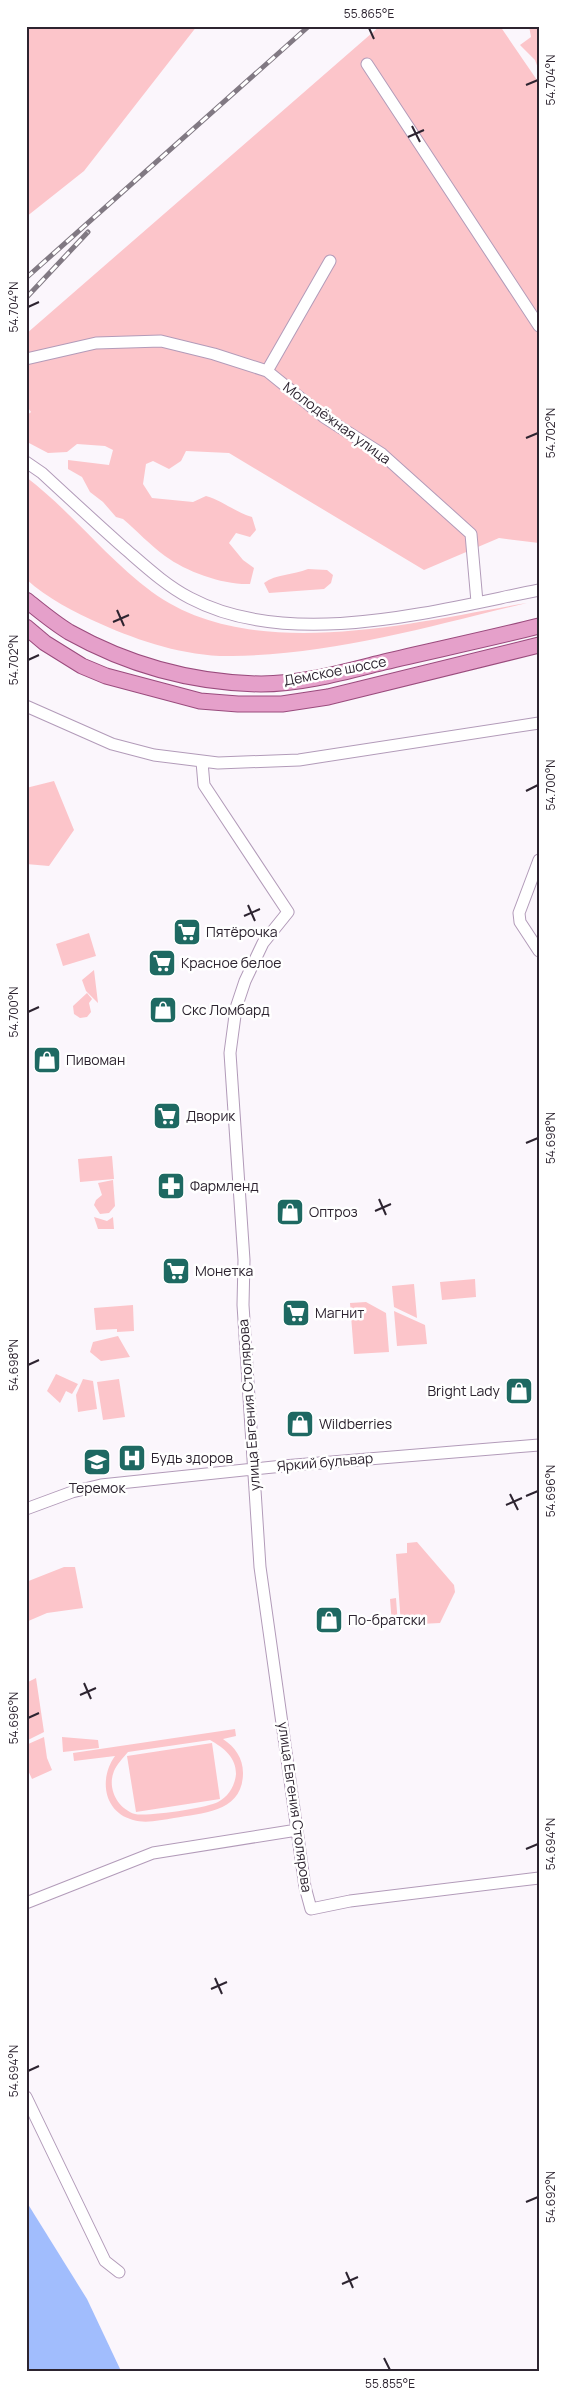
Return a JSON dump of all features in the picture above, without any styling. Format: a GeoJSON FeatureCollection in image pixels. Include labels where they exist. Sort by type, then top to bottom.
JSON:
{"type":"FeatureCollection","features":[{"type":"Feature","properties":{"kind":"main road","name":"Демское шоссе"},"geometry":{"type":"LineString","coordinates":[[26,600],[67,631],[112,654],[160,671],[215,680],[261,684],[300,680],[338,673],[539,626]]}},
{"type":"Feature","properties":{"kind":"main road","name":"Демское шоссе"},"geometry":{"type":"LineString","coordinates":[[26,627],[45,643],[82,666],[106,676],[200,701],[238,704],[282,704],[328,697],[539,645]]}},
{"type":"Feature","properties":{"kind":"street"},"geometry":{"type":"LineString","coordinates":[[367,64],[539,326]]}},
{"type":"Feature","properties":{"kind":"street"},"geometry":{"type":"LineString","coordinates":[[267,371],[330,261]]}},
{"type":"Feature","properties":{"kind":"street","name":"Молодёжная улица"},"geometry":{"type":"LineString","coordinates":[[26,359],[96,343],[161,341],[214,354],[267,371],[324,417],[382,454],[471,534],[477,602]]}},
{"type":"Feature","properties":{"kind":"street"},"geometry":{"type":"LineString","coordinates":[[26,462],[42,473],[153,573],[189,598],[225,613],[258,620],[296,624],[341,623],[390,618],[539,590]]}},
{"type":"Feature","properties":{"kind":"street"},"geometry":{"type":"LineString","coordinates":[[26,706],[112,744],[154,755],[202,762],[266,763],[299,760],[539,723]]}},
{"type":"Feature","properties":{"kind":"street","name":"улица Евгения Столярова"},"geometry":{"type":"LineString","coordinates":[[202,762],[204,785],[288,912],[263,944],[245,981],[236,1008],[230,1052],[244,1260],[243,1305],[260,1567],[305,1887],[311,1909],[350,1901],[539,1878]]}},
{"type":"Feature","properties":{"kind":"street"},"geometry":{"type":"LineString","coordinates":[[539,860],[519,913],[520,922],[539,951]]}},
{"type":"Feature","properties":{"kind":"street","name":"Яркий бульвар"},"geometry":{"type":"LineString","coordinates":[[26,1509],[72,1492],[101,1485],[254,1469],[539,1445]]}},
{"type":"Feature","properties":{"kind":"street"},"geometry":{"type":"LineString","coordinates":[[26,1903],[153,1853],[297,1830]]}},
{"type":"Feature","properties":{"kind":"street"},"geometry":{"type":"LineString","coordinates":[[26,2097],[105,2261],[119,2272]]}},
{"type":"Feature","properties":{"kind":"shaded area"},"geometry":{"type":"Polygon","coordinates":[[[26,26],[197,26],[84,171],[26,217],[26,26]]]}},
{"type":"Feature","properties":{"kind":"shaded area"},"geometry":{"type":"Polygon","coordinates":[[[380,26],[500,26],[539,83],[539,543],[499,538],[424,570],[229,453],[186,451],[181,461],[169,469],[153,461],[146,464],[143,484],[152,498],[193,502],[206,496],[252,517],[256,530],[250,537],[236,533],[229,543],[243,560],[254,568],[250,584],[217,580],[194,572],[159,552],[123,519],[116,517],[103,502],[90,492],[82,477],[68,469],[68,460],[109,465],[113,450],[105,446],[77,444],[67,452],[48,453],[29,443],[26,439],[26,416],[31,412],[26,405],[26,334],[380,26]]]}},
{"type":"Feature","properties":{"kind":"shaded area"},"geometry":{"type":"Polygon","coordinates":[[[529,26],[539,26],[539,71],[535,60],[520,45],[531,37],[529,26]]]}},
{"type":"Feature","properties":{"kind":"shaded area"},"geometry":{"type":"Polygon","coordinates":[[[26,477],[135,579],[152,592],[192,614],[237,627],[285,633],[334,632],[434,620],[527,603],[418,630],[307,651],[215,656],[165,647],[132,637],[81,615],[52,599],[26,579],[26,477]]]}},
{"type":"Feature","properties":{"kind":"shaded area"},"geometry":{"type":"Polygon","coordinates":[[[308,569],[327,570],[333,575],[331,583],[324,589],[269,593],[264,583],[274,578],[308,569]]]}},
{"type":"Feature","properties":{"kind":"shaded area"},"geometry":{"type":"Polygon","coordinates":[[[54,781],[74,830],[49,866],[26,864],[26,788],[54,781]]]}},
{"type":"Feature","properties":{"kind":"shaded area"},"geometry":{"type":"Polygon","coordinates":[[[89,933],[96,956],[63,966],[56,944],[89,933]]]}},
{"type":"Feature","properties":{"kind":"shaded area"},"geometry":{"type":"Polygon","coordinates":[[[94,970],[98,1003],[86,991],[82,980],[94,970]]]}},
{"type":"Feature","properties":{"kind":"shaded area"},"geometry":{"type":"Polygon","coordinates":[[[87,993],[92,999],[89,1003],[91,1012],[87,1017],[80,1018],[74,1014],[73,1006],[87,993]]]}},
{"type":"Feature","properties":{"kind":"shaded area"},"geometry":{"type":"Polygon","coordinates":[[[112,1156],[114,1179],[80,1182],[78,1159],[112,1156]]]}},
{"type":"Feature","properties":{"kind":"shaded area"},"geometry":{"type":"Polygon","coordinates":[[[113,1180],[115,1206],[109,1213],[100,1214],[94,1205],[96,1200],[102,1195],[98,1183],[113,1180]]]}},
{"type":"Feature","properties":{"kind":"shaded area"},"geometry":{"type":"Polygon","coordinates":[[[94,1217],[107,1221],[113,1217],[114,1229],[98,1229],[94,1217]]]}},
{"type":"Feature","properties":{"kind":"shaded area"},"geometry":{"type":"Polygon","coordinates":[[[475,1279],[476,1297],[442,1300],[440,1282],[475,1279]]]}},
{"type":"Feature","properties":{"kind":"shaded area"},"geometry":{"type":"Polygon","coordinates":[[[414,1284],[417,1318],[394,1307],[392,1286],[414,1284]]]}},
{"type":"Feature","properties":{"kind":"shaded area"},"geometry":{"type":"Polygon","coordinates":[[[366,1302],[386,1313],[389,1352],[354,1354],[350,1303],[366,1302]]]}},
{"type":"Feature","properties":{"kind":"shaded area"},"geometry":{"type":"Polygon","coordinates":[[[133,1305],[134,1331],[117,1332],[117,1329],[96,1330],[94,1308],[133,1305]]]}},
{"type":"Feature","properties":{"kind":"shaded area"},"geometry":{"type":"Polygon","coordinates":[[[394,1311],[425,1325],[427,1344],[397,1346],[394,1311]]]}},
{"type":"Feature","properties":{"kind":"shaded area"},"geometry":{"type":"Polygon","coordinates":[[[118,1336],[130,1357],[101,1361],[90,1352],[93,1342],[118,1336]]]}},
{"type":"Feature","properties":{"kind":"shaded area"},"geometry":{"type":"Polygon","coordinates":[[[56,1374],[78,1384],[72,1394],[66,1391],[60,1403],[47,1391],[56,1374]]]}},
{"type":"Feature","properties":{"kind":"shaded area"},"geometry":{"type":"Polygon","coordinates":[[[83,1379],[93,1381],[97,1409],[78,1412],[76,1395],[83,1379]]]}},
{"type":"Feature","properties":{"kind":"shaded area"},"geometry":{"type":"Polygon","coordinates":[[[119,1379],[125,1417],[103,1420],[97,1382],[119,1379]]]}},
{"type":"Feature","properties":{"kind":"shaded area"},"geometry":{"type":"Polygon","coordinates":[[[417,1542],[454,1585],[455,1592],[440,1623],[401,1625],[396,1554],[407,1553],[407,1543],[417,1542]]]}},
{"type":"Feature","properties":{"kind":"shaded area"},"geometry":{"type":"Polygon","coordinates":[[[64,1567],[75,1567],[83,1608],[47,1613],[26,1622],[26,1582],[64,1567]]]}},
{"type":"Feature","properties":{"kind":"shaded area"},"geometry":{"type":"Polygon","coordinates":[[[396,1598],[398,1626],[392,1624],[390,1599],[396,1598]]]}},
{"type":"Feature","properties":{"kind":"shaded area"},"geometry":{"type":"Polygon","coordinates":[[[36,1678],[44,1732],[26,1741],[26,1683],[36,1678]]]}},
{"type":"Feature","properties":{"kind":"shaded area"},"geometry":{"type":"Polygon","coordinates":[[[235,1729],[236,1736],[223,1739],[235,1749],[240,1758],[243,1768],[241,1786],[236,1796],[229,1803],[209,1812],[159,1821],[138,1821],[123,1816],[115,1810],[110,1802],[106,1784],[107,1774],[115,1756],[74,1761],[73,1753],[235,1729]],[[210,1740],[128,1752],[118,1763],[112,1777],[115,1797],[123,1807],[135,1814],[141,1815],[190,1809],[218,1802],[230,1791],[236,1774],[234,1763],[228,1754],[210,1740]]]}},
{"type":"Feature","properties":{"kind":"shaded area"},"geometry":{"type":"Polygon","coordinates":[[[44,1737],[47,1758],[52,1770],[32,1779],[26,1766],[26,1745],[44,1737]]]}},
{"type":"Feature","properties":{"kind":"shaded area"},"geometry":{"type":"Polygon","coordinates":[[[62,1737],[98,1740],[99,1748],[63,1752],[62,1737]]]}},
{"type":"Feature","properties":{"kind":"shaded area"},"geometry":{"type":"Polygon","coordinates":[[[212,1743],[220,1799],[136,1812],[127,1756],[212,1743]]]}},
{"type":"Feature","properties":{"kind":"water"},"geometry":{"type":"Polygon","coordinates":[[[26,2201],[87,2299],[121,2371],[26,2371],[26,2201]]]}},
{"type":"Feature","properties":{"kind":"railway"},"geometry":{"type":"LineString","coordinates":[[26,278],[309,26]]}},
{"type":"Feature","properties":{"kind":"railway"},"geometry":{"type":"LineString","coordinates":[[26,298],[88,232]]}},
{"type":"Feature","properties":{"kind":"place","name":"Пятёрочка"},"geometry":{"type":"Point","coordinates":[187,932]}},
{"type":"Feature","properties":{"kind":"place","name":"Красное белое"},"geometry":{"type":"Point","coordinates":[162,963]}},
{"type":"Feature","properties":{"kind":"place","name":"Скс Ломбард"},"geometry":{"type":"Point","coordinates":[163,1010]}},
{"type":"Feature","properties":{"kind":"place","name":"Пивоман"},"geometry":{"type":"Point","coordinates":[47,1060]}},
{"type":"Feature","properties":{"kind":"place","name":"Дворик"},"geometry":{"type":"Point","coordinates":[167,1116]}},
{"type":"Feature","properties":{"kind":"place","name":"Фармленд"},"geometry":{"type":"Point","coordinates":[171,1186]}},
{"type":"Feature","properties":{"kind":"place","name":"Оптроз"},"geometry":{"type":"Point","coordinates":[290,1212]}},
{"type":"Feature","properties":{"kind":"place","name":"Монетка"},"geometry":{"type":"Point","coordinates":[176,1271]}},
{"type":"Feature","properties":{"kind":"place","name":"Магнит"},"geometry":{"type":"Point","coordinates":[296,1313]}},
{"type":"Feature","properties":{"kind":"place","name":"Bright Lady"},"geometry":{"type":"Point","coordinates":[519,1391]}},
{"type":"Feature","properties":{"kind":"place","name":"Wildberries"},"geometry":{"type":"Point","coordinates":[300,1424]}},
{"type":"Feature","properties":{"kind":"place","name":"Будь здоров"},"geometry":{"type":"Point","coordinates":[132,1458]}},
{"type":"Feature","properties":{"kind":"place","name":"Теремок"},"geometry":{"type":"Point","coordinates":[97,1462]}},
{"type":"Feature","properties":{"kind":"place","name":"По-братски"},"geometry":{"type":"Point","coordinates":[329,1620]}}]}
